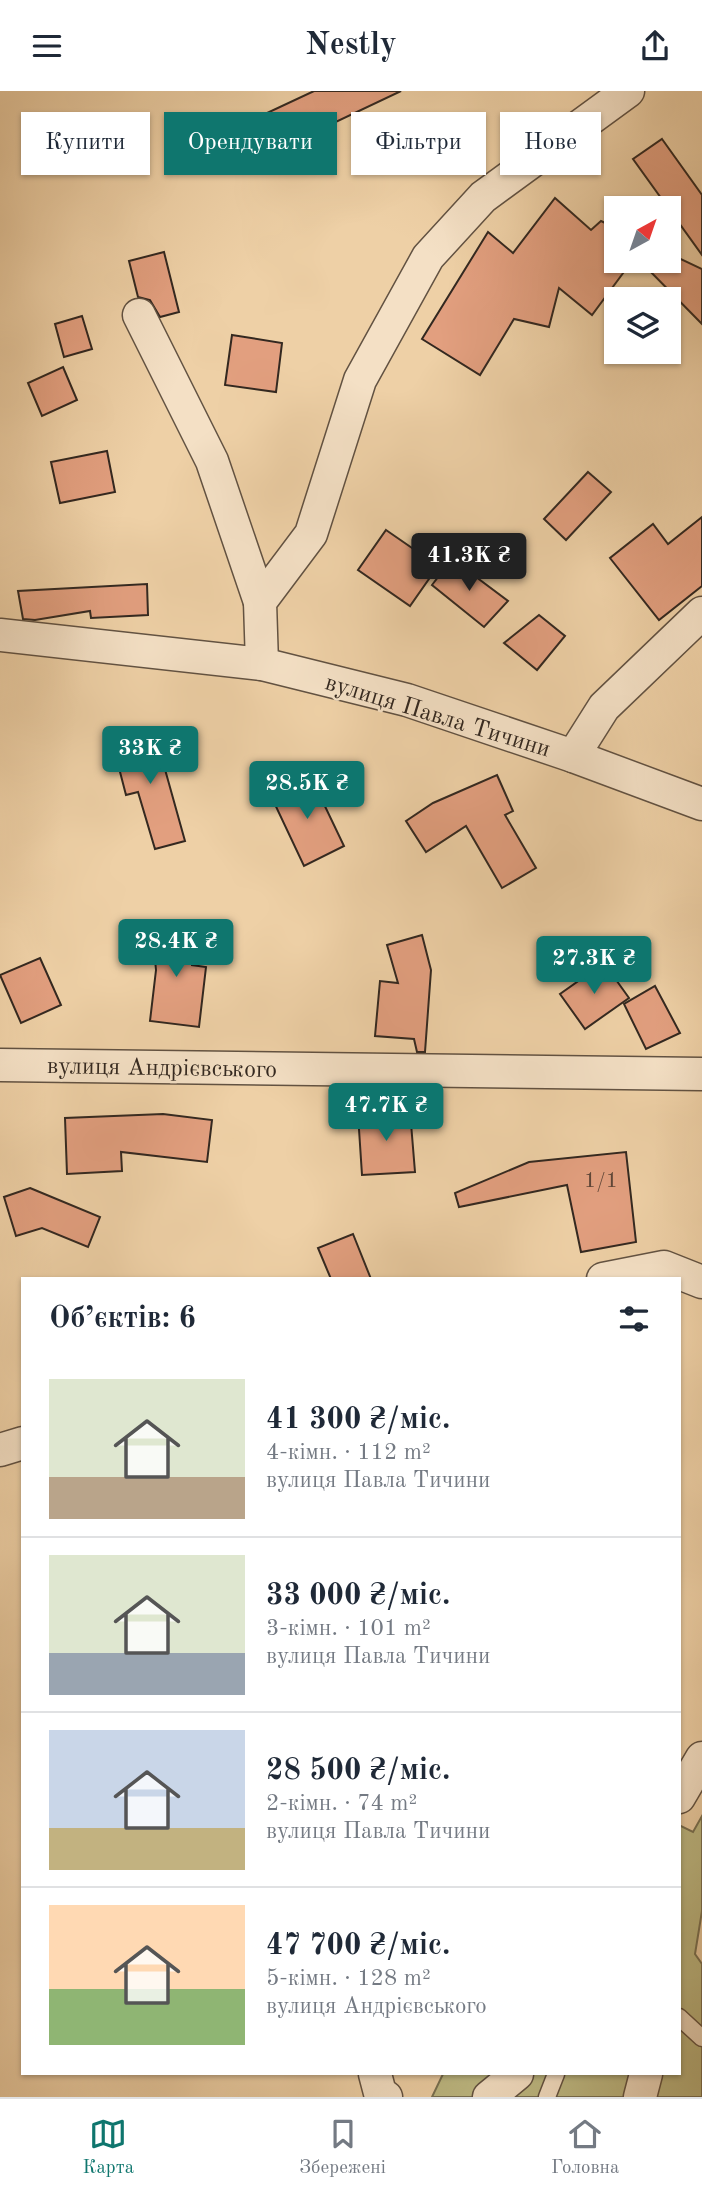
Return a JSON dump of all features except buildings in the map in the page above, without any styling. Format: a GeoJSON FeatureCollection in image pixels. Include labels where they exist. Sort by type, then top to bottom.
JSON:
{"type":"FeatureCollection","features":[{"type":"Feature","properties":{"kind":"street"},"geometry":{"type":"LineString","coordinates":[[260,602],[311,534],[360,380],[428,257],[483,197],[628,91]]}},
{"type":"Feature","properties":{"kind":"street"},"geometry":{"type":"LineString","coordinates":[[139,315],[212,461],[260,602],[262,664]]}},
{"type":"Feature","properties":{"kind":"street"},"geometry":{"type":"LineString","coordinates":[[573,756],[604,708],[702,613]]}},
{"type":"Feature","properties":{"kind":"street","name":"вулиця Павла Тичини"},"geometry":{"type":"LineString","coordinates":[[0,635],[262,664],[407,700],[573,756],[702,804]]}},
{"type":"Feature","properties":{"kind":"street","name":"вулиця Андрієвського"},"geometry":{"type":"LineString","coordinates":[[0,1065],[702,1074]]}},
{"type":"Feature","properties":{"kind":"street"},"geometry":{"type":"LineString","coordinates":[[613,1277],[664,1267],[702,1282]]}},
{"type":"Feature","properties":{"kind":"street"},"geometry":{"type":"LineString","coordinates":[[0,1450],[21,1444]]}},
{"type":"Feature","properties":{"kind":"street"},"geometry":{"type":"LineString","coordinates":[[681,1755],[702,1745]]}},
{"type":"Feature","properties":{"kind":"street"},"geometry":{"type":"LineString","coordinates":[[681,1794],[702,1758]]}},
{"type":"Feature","properties":{"kind":"street"},"geometry":{"type":"LineString","coordinates":[[375,2075],[380,2093],[386,2097]]}},
{"type":"Feature","properties":{"kind":"street"},"geometry":{"type":"LineString","coordinates":[[489,2097],[516,2075]]}},
{"type":"Feature","properties":{"kind":"street"},"geometry":{"type":"LineString","coordinates":[[640,2097],[646,2075]]}},
{"type":"Feature","properties":{"kind":"lane"},"geometry":{"type":"LineString","coordinates":[[681,2019],[702,2038]]}},
{"type":"Feature","properties":{"kind":"lane"},"geometry":{"type":"LineString","coordinates":[[547,2097],[556,2075]]}},
{"type":"Feature","properties":{"kind":"shaded area"},"geometry":{"type":"Polygon","coordinates":[[[702,1816],[702,1911],[695,1954],[702,1964],[702,2097],[432,2097],[443,2075],[681,2075],[681,1826],[693,1832],[702,1816]]]}}]}
